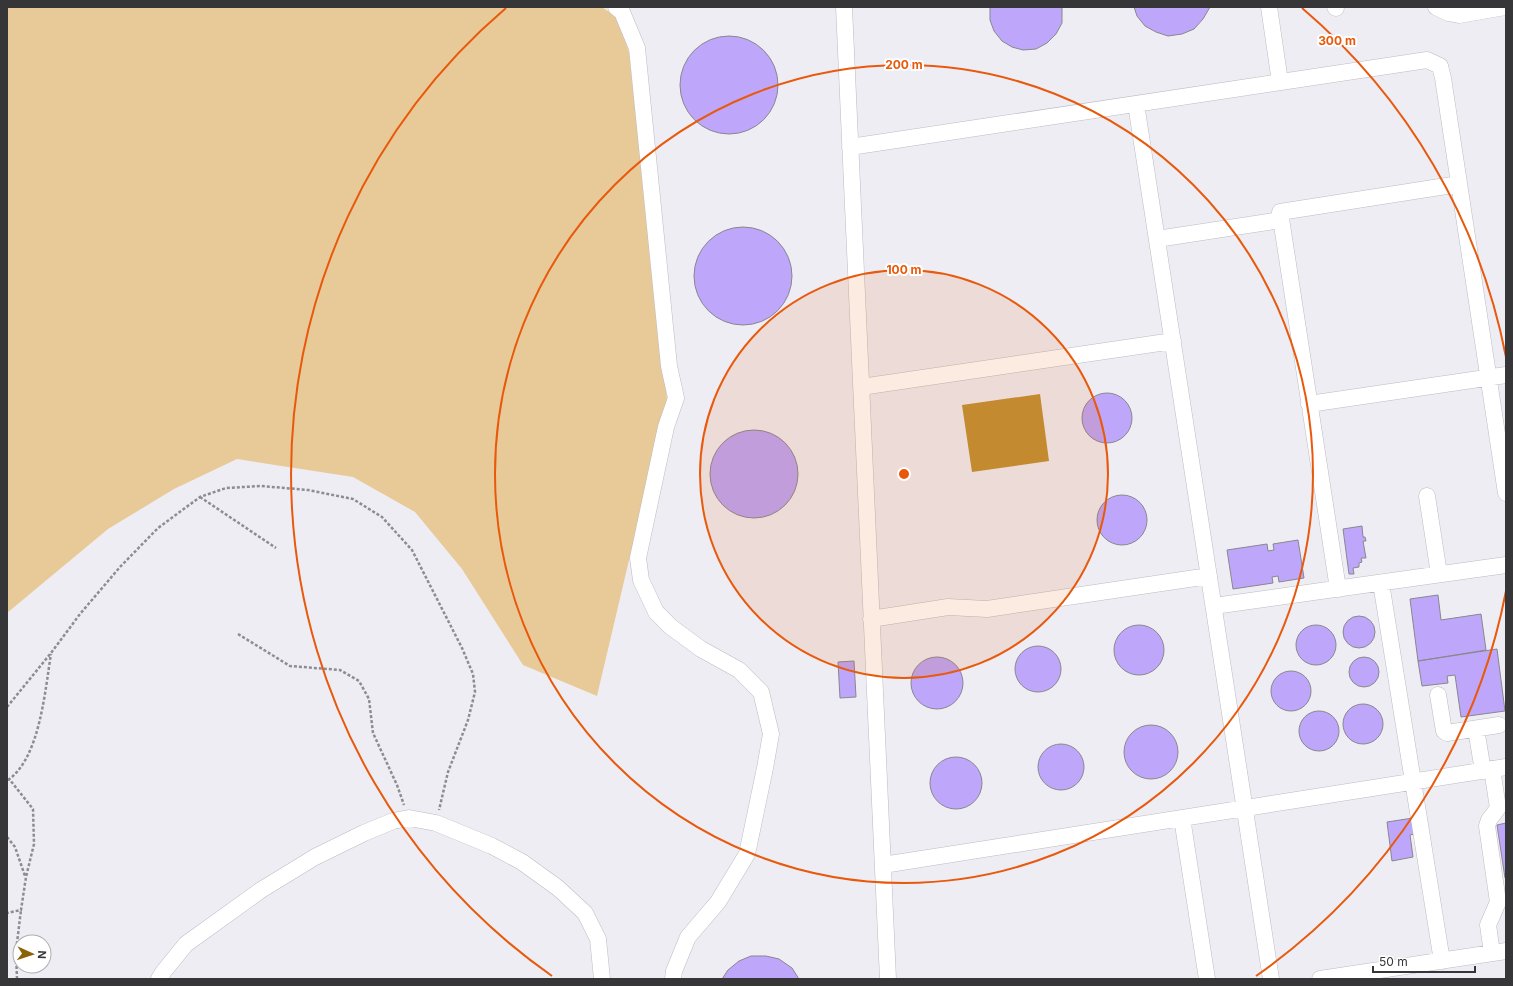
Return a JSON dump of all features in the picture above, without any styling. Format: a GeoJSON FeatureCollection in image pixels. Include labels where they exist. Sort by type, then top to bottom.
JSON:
{"type":"FeatureCollection","features":[{"type":"Feature","properties":{"kind":"lane"},"geometry":{"type":"LineString","coordinates":[[616,7],[622,12],[637,48],[669,366],[676,398],[666,427],[638,558],[641,580],[656,612],[671,627],[701,648],[739,670],[762,692],[771,734],[747,854],[718,902],[688,937],[674,971],[673,979]]}},
{"type":"Feature","properties":{"kind":"lane"},"geometry":{"type":"LineString","coordinates":[[844,7],[888,979]]}},
{"type":"Feature","properties":{"kind":"lane"},"geometry":{"type":"LineString","coordinates":[[1269,7],[1280,82]]}},
{"type":"Feature","properties":{"kind":"lane"},"geometry":{"type":"LineString","coordinates":[[1436,7],[1448,13],[1459,15],[1505,7]]}},
{"type":"Feature","properties":{"kind":"lane"},"geometry":{"type":"LineString","coordinates":[[850,147],[1427,60],[1440,66],[1506,493]]}},
{"type":"Feature","properties":{"kind":"lane"},"geometry":{"type":"LineString","coordinates":[[1136,104],[1246,808],[1271,979]]}},
{"type":"Feature","properties":{"kind":"lane"},"geometry":{"type":"LineString","coordinates":[[1338,589],[1280,212],[1459,184]]}},
{"type":"Feature","properties":{"kind":"lane"},"geometry":{"type":"LineString","coordinates":[[1157,239],[1281,220]]}},
{"type":"Feature","properties":{"kind":"lane"},"geometry":{"type":"LineString","coordinates":[[861,387],[1173,341]]}},
{"type":"Feature","properties":{"kind":"lane"},"geometry":{"type":"LineString","coordinates":[[1309,404],[1506,375]]}},
{"type":"Feature","properties":{"kind":"lane"},"geometry":{"type":"LineString","coordinates":[[1427,496],[1439,574]]}},
{"type":"Feature","properties":{"kind":"lane"},"geometry":{"type":"LineString","coordinates":[[1214,606],[1506,565]]}},
{"type":"Feature","properties":{"kind":"lane"},"geometry":{"type":"LineString","coordinates":[[872,619],[948,608],[987,609],[1209,576]]}},
{"type":"Feature","properties":{"kind":"lane"},"geometry":{"type":"LineString","coordinates":[[1381,583],[1442,961]]}},
{"type":"Feature","properties":{"kind":"lane"},"geometry":{"type":"LineString","coordinates":[[1438,695],[1444,731],[1450,733],[1499,724]]}},
{"type":"Feature","properties":{"kind":"lane"},"geometry":{"type":"LineString","coordinates":[[1320,979],[1401,973],[1442,961],[1499,952],[1488,925],[1498,902],[1487,826],[1489,820],[1498,808],[1494,769],[1476,729]]}},
{"type":"Feature","properties":{"kind":"lane"},"geometry":{"type":"LineString","coordinates":[[883,866],[1494,769]]}},
{"type":"Feature","properties":{"kind":"lane"},"geometry":{"type":"LineString","coordinates":[[159,979],[186,944],[261,890],[315,857],[364,833],[393,821],[409,818],[436,822],[492,846],[522,862],[563,893],[585,913],[598,940],[602,979]]}},
{"type":"Feature","properties":{"kind":"lane"},"geometry":{"type":"LineString","coordinates":[[1182,818],[1207,979]]}},
{"type":"Feature","properties":{"kind":"path"},"geometry":{"type":"LineString","coordinates":[[7,707],[51,653],[80,614],[120,567],[158,528],[200,497],[226,488],[261,486],[308,490],[353,499],[382,517],[412,550],[462,648],[473,674],[475,692],[468,720],[448,772],[436,822]]}},
{"type":"Feature","properties":{"kind":"path"},"geometry":{"type":"LineString","coordinates":[[200,497],[276,548]]}},
{"type":"Feature","properties":{"kind":"path"},"geometry":{"type":"LineString","coordinates":[[238,634],[290,666],[340,670],[359,680],[369,699],[374,733],[397,785],[409,818]]}},
{"type":"Feature","properties":{"kind":"path"},"geometry":{"type":"LineString","coordinates":[[17,979],[16,951],[21,910],[26,877],[34,844],[33,808],[8,780],[29,757],[39,725],[51,653]]}},
{"type":"Feature","properties":{"kind":"path"},"geometry":{"type":"LineString","coordinates":[[7,837],[15,847],[26,877]]}},
{"type":"Feature","properties":{"kind":"path"},"geometry":{"type":"LineString","coordinates":[[7,913],[21,910]]}},
{"type":"Feature","properties":{"kind":"shaded area"},"geometry":{"type":"Polygon","coordinates":[[[7,7],[602,7],[618,18],[629,52],[667,399],[597,696],[523,665],[462,569],[415,512],[353,477],[237,459],[174,489],[108,529],[7,613],[7,7]]]}},
{"type":"Feature","properties":{"kind":"shaded area"},"geometry":{"type":"Polygon","coordinates":[[[1040,394],[1049,461],[972,472],[962,405],[1040,394]]]}},
{"type":"Feature","properties":{"kind":"building"},"geometry":{"type":"Polygon","coordinates":[[[990,7],[1062,7],[1062,23],[1056,34],[1047,43],[1036,49],[1023,50],[1012,47],[1002,41],[994,31],[990,20],[990,7]]]}},
{"type":"Feature","properties":{"kind":"building"},"geometry":{"type":"Polygon","coordinates":[[[1134,7],[1210,7],[1203,19],[1194,29],[1182,34],[1168,36],[1145,26],[1137,16],[1134,7]]]}},
{"type":"Feature","properties":{"kind":"building"},"geometry":{"type":"Polygon","coordinates":[[[729,36],[748,40],[764,50],[774,66],[778,85],[774,104],[764,120],[748,130],[729,134],[710,130],[694,120],[684,104],[680,85],[684,66],[694,50],[710,40],[729,36]]]}},
{"type":"Feature","properties":{"kind":"building"},"geometry":{"type":"Polygon","coordinates":[[[743,227],[762,230],[778,241],[789,257],[792,276],[789,295],[778,311],[762,322],[743,325],[724,322],[708,311],[697,295],[694,276],[697,257],[708,241],[724,230],[743,227]]]}},
{"type":"Feature","properties":{"kind":"building"},"geometry":{"type":"Polygon","coordinates":[[[1107,393],[1116,395],[1125,400],[1130,409],[1132,418],[1130,427],[1125,436],[1116,441],[1107,443],[1098,441],[1089,436],[1084,427],[1082,418],[1084,409],[1089,400],[1098,395],[1107,393]]]}},
{"type":"Feature","properties":{"kind":"building"},"geometry":{"type":"Polygon","coordinates":[[[754,430],[771,434],[785,443],[794,457],[798,474],[794,491],[785,505],[771,514],[754,518],[737,514],[723,505],[714,491],[710,474],[714,457],[723,443],[737,434],[754,430]]]}},
{"type":"Feature","properties":{"kind":"building"},"geometry":{"type":"Polygon","coordinates":[[[1122,495],[1136,499],[1143,506],[1147,520],[1143,534],[1136,541],[1122,545],[1108,541],[1101,534],[1097,520],[1101,506],[1108,499],[1122,495]]]}},
{"type":"Feature","properties":{"kind":"building"},"geometry":{"type":"Polygon","coordinates":[[[1362,526],[1363,537],[1365,537],[1366,541],[1363,541],[1366,558],[1361,558],[1362,562],[1359,563],[1359,567],[1353,568],[1354,574],[1349,574],[1343,529],[1362,526]]]}},
{"type":"Feature","properties":{"kind":"building"},"geometry":{"type":"Polygon","coordinates":[[[1298,540],[1304,578],[1279,582],[1278,576],[1272,577],[1273,583],[1233,589],[1227,550],[1267,544],[1268,551],[1274,550],[1273,544],[1298,540]]]}},
{"type":"Feature","properties":{"kind":"building"},"geometry":{"type":"Polygon","coordinates":[[[1438,595],[1441,620],[1481,614],[1486,650],[1418,661],[1410,599],[1438,595]]]}},
{"type":"Feature","properties":{"kind":"building"},"geometry":{"type":"Polygon","coordinates":[[[1359,616],[1370,621],[1375,632],[1370,643],[1359,648],[1348,643],[1343,632],[1348,621],[1359,616]]]}},
{"type":"Feature","properties":{"kind":"building"},"geometry":{"type":"Polygon","coordinates":[[[1139,625],[1153,629],[1160,636],[1164,650],[1160,664],[1153,671],[1139,675],[1125,671],[1118,664],[1114,650],[1118,636],[1125,629],[1139,625]]]}},
{"type":"Feature","properties":{"kind":"building"},"geometry":{"type":"Polygon","coordinates":[[[1320,625],[1327,628],[1333,634],[1336,645],[1335,653],[1327,662],[1320,665],[1312,665],[1305,662],[1297,653],[1296,641],[1299,634],[1308,626],[1320,625]]]}},
{"type":"Feature","properties":{"kind":"building"},"geometry":{"type":"Polygon","coordinates":[[[1034,646],[1042,646],[1051,650],[1057,656],[1061,669],[1057,682],[1051,688],[1042,692],[1034,692],[1025,688],[1019,682],[1015,673],[1015,665],[1019,656],[1025,650],[1034,646]]]}},
{"type":"Feature","properties":{"kind":"building"},"geometry":{"type":"Polygon","coordinates":[[[1497,649],[1505,711],[1461,717],[1455,675],[1447,676],[1448,683],[1422,686],[1418,661],[1497,649]]]}},
{"type":"Feature","properties":{"kind":"building"},"geometry":{"type":"Polygon","coordinates":[[[937,657],[947,659],[955,665],[961,673],[963,683],[961,693],[955,701],[947,707],[937,709],[927,707],[919,701],[913,693],[911,683],[913,673],[919,665],[927,659],[937,657]]]}},
{"type":"Feature","properties":{"kind":"building"},"geometry":{"type":"Polygon","coordinates":[[[1364,657],[1375,661],[1379,672],[1375,683],[1364,687],[1353,683],[1349,672],[1353,661],[1364,657]]]}},
{"type":"Feature","properties":{"kind":"building"},"geometry":{"type":"Polygon","coordinates":[[[854,661],[856,697],[840,698],[838,662],[854,661]]]}},
{"type":"Feature","properties":{"kind":"building"},"geometry":{"type":"Polygon","coordinates":[[[1295,671],[1302,674],[1308,680],[1311,691],[1310,699],[1302,708],[1295,711],[1287,711],[1280,708],[1272,699],[1271,687],[1274,680],[1283,672],[1295,671]]]}},
{"type":"Feature","properties":{"kind":"building"},"geometry":{"type":"Polygon","coordinates":[[[1367,704],[1374,707],[1380,713],[1383,724],[1382,732],[1374,741],[1367,744],[1359,744],[1352,741],[1344,732],[1343,720],[1346,713],[1355,705],[1367,704]]]}},
{"type":"Feature","properties":{"kind":"building"},"geometry":{"type":"Polygon","coordinates":[[[1323,711],[1330,714],[1336,720],[1339,731],[1338,739],[1330,748],[1323,751],[1315,751],[1308,748],[1300,739],[1299,727],[1302,720],[1311,712],[1323,711]]]}},
{"type":"Feature","properties":{"kind":"building"},"geometry":{"type":"Polygon","coordinates":[[[1146,725],[1156,725],[1166,729],[1174,737],[1178,747],[1178,757],[1174,767],[1166,775],[1156,779],[1146,779],[1136,775],[1128,767],[1124,757],[1124,747],[1128,737],[1136,729],[1146,725]]]}},
{"type":"Feature","properties":{"kind":"building"},"geometry":{"type":"Polygon","coordinates":[[[1057,744],[1065,744],[1074,748],[1080,754],[1084,767],[1080,780],[1074,786],[1065,790],[1057,790],[1048,786],[1042,780],[1038,771],[1038,763],[1042,754],[1048,748],[1057,744]]]}},
{"type":"Feature","properties":{"kind":"building"},"geometry":{"type":"Polygon","coordinates":[[[956,757],[966,759],[974,765],[980,773],[982,783],[980,793],[974,801],[966,807],[956,809],[946,807],[938,801],[932,793],[930,783],[932,773],[938,765],[946,759],[956,757]]]}},
{"type":"Feature","properties":{"kind":"building"},"geometry":{"type":"Polygon","coordinates":[[[1413,818],[1415,834],[1410,835],[1413,857],[1392,861],[1387,822],[1413,818]]]}},
{"type":"Feature","properties":{"kind":"building"},"geometry":{"type":"Polygon","coordinates":[[[1506,823],[1506,878],[1505,878],[1497,825],[1506,823]]]}},
{"type":"Feature","properties":{"kind":"building"},"geometry":{"type":"Polygon","coordinates":[[[751,956],[766,956],[779,959],[792,968],[799,979],[722,979],[728,970],[739,961],[751,956]]]}}]}
